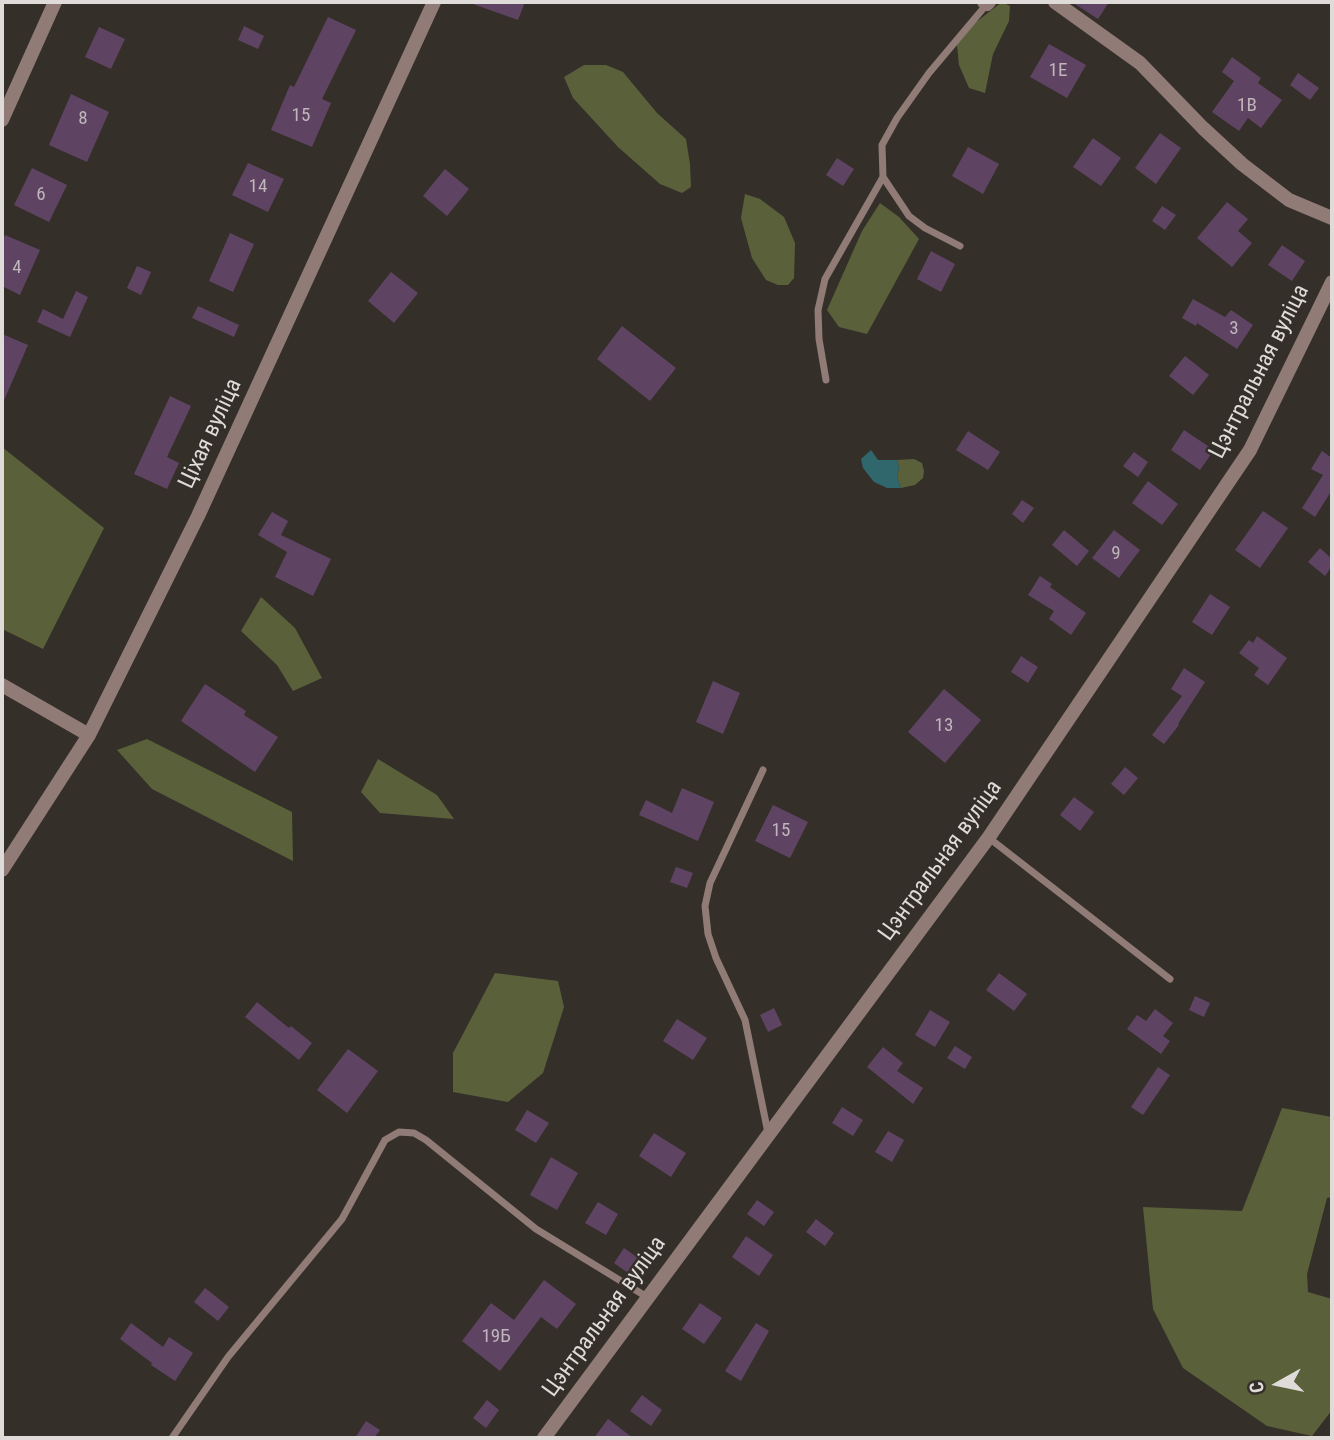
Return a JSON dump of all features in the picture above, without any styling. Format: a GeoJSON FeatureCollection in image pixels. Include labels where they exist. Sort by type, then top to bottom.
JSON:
{"type":"FeatureCollection","features":[{"type":"Feature","properties":{"kind":"street"},"geometry":{"type":"LineString","coordinates":[[2,120],[55,2]]}},
{"type":"Feature","properties":{"kind":"street","name":"Ціхая вуліца"},"geometry":{"type":"LineString","coordinates":[[2,870],[89,735],[198,516],[434,2]]}},
{"type":"Feature","properties":{"kind":"street"},"geometry":{"type":"LineString","coordinates":[[1055,2],[1140,63],[1242,164],[1289,200],[1332,218]]}},
{"type":"Feature","properties":{"kind":"street","name":"Цэнтральная вуліца"},"geometry":{"type":"LineString","coordinates":[[544,1438],[989,837],[1250,450],[1332,282]]}},
{"type":"Feature","properties":{"kind":"street"},"geometry":{"type":"LineString","coordinates":[[2,685],[89,735]]}},
{"type":"Feature","properties":{"kind":"lane"},"geometry":{"type":"LineString","coordinates":[[826,380],[819,339],[818,310],[825,279],[883,177],[882,145],[897,118],[929,74],[987,2]]}},
{"type":"Feature","properties":{"kind":"lane"},"geometry":{"type":"LineString","coordinates":[[883,177],[909,216],[925,228],[960,246]]}},
{"type":"Feature","properties":{"kind":"lane"},"geometry":{"type":"LineString","coordinates":[[763,769],[710,883],[705,906],[708,934],[716,958],[745,1020],[768,1134]]}},
{"type":"Feature","properties":{"kind":"lane"},"geometry":{"type":"LineString","coordinates":[[989,837],[1171,979]]}},
{"type":"Feature","properties":{"kind":"lane"},"geometry":{"type":"LineString","coordinates":[[172,1438],[228,1357],[342,1219],[385,1140],[399,1132],[414,1133],[426,1140],[536,1229],[647,1297]]}},
{"type":"Feature","properties":{"kind":"green space"},"geometry":{"type":"Polygon","coordinates":[[[1002,2],[1010,6],[1009,21],[993,54],[985,93],[969,88],[959,65],[957,45],[971,26],[1002,2]]]}},
{"type":"Feature","properties":{"kind":"green space"},"geometry":{"type":"Polygon","coordinates":[[[584,65],[606,65],[623,72],[657,113],[686,139],[691,187],[682,193],[660,184],[618,147],[573,98],[564,77],[584,65]]]}},
{"type":"Feature","properties":{"kind":"green space"},"geometry":{"type":"Polygon","coordinates":[[[745,194],[760,199],[784,217],[795,243],[794,278],[788,285],[778,285],[766,280],[752,258],[741,218],[745,194]]]}},
{"type":"Feature","properties":{"kind":"green space"},"geometry":{"type":"Polygon","coordinates":[[[880,203],[899,217],[919,239],[867,334],[839,327],[827,310],[862,231],[880,203]]]}},
{"type":"Feature","properties":{"kind":"green space"},"geometry":{"type":"Polygon","coordinates":[[[2,447],[104,528],[43,649],[2,629],[2,447]]]}},
{"type":"Feature","properties":{"kind":"green space"},"geometry":{"type":"Polygon","coordinates":[[[914,459],[922,463],[923,478],[915,485],[901,488],[897,477],[897,460],[914,459]]]}},
{"type":"Feature","properties":{"kind":"green space"},"geometry":{"type":"Polygon","coordinates":[[[261,597],[295,628],[322,678],[293,691],[277,665],[241,631],[261,597]]]}},
{"type":"Feature","properties":{"kind":"green space"},"geometry":{"type":"Polygon","coordinates":[[[147,739],[292,812],[293,861],[152,789],[117,750],[147,739]]]}},
{"type":"Feature","properties":{"kind":"green space"},"geometry":{"type":"Polygon","coordinates":[[[378,759],[437,795],[454,819],[380,813],[361,792],[378,759]]]}},
{"type":"Feature","properties":{"kind":"green space"},"geometry":{"type":"Polygon","coordinates":[[[495,973],[558,981],[564,1007],[543,1073],[508,1102],[453,1092],[453,1053],[495,973]]]}},
{"type":"Feature","properties":{"kind":"green space"},"geometry":{"type":"Polygon","coordinates":[[[1282,1108],[1332,1117],[1332,1197],[1327,1198],[1307,1274],[1308,1292],[1332,1299],[1332,1410],[1312,1436],[1267,1426],[1183,1368],[1153,1309],[1143,1207],[1242,1211],[1282,1108]]]}},
{"type":"Feature","properties":{"kind":"water"},"geometry":{"type":"Polygon","coordinates":[[[871,450],[878,460],[897,460],[897,477],[901,488],[887,488],[874,482],[863,468],[861,459],[871,450]]]}},
{"type":"Feature","properties":{"kind":"building"},"geometry":{"type":"Polygon","coordinates":[[[473,2],[525,2],[518,20],[473,2]]]}},
{"type":"Feature","properties":{"kind":"building"},"geometry":{"type":"Polygon","coordinates":[[[1072,2],[1109,2],[1098,19],[1072,2]]]}},
{"type":"Feature","properties":{"kind":"building"},"geometry":{"type":"Polygon","coordinates":[[[328,17],[356,30],[322,99],[331,103],[312,147],[271,130],[290,85],[294,87],[328,17]]]}},
{"type":"Feature","properties":{"kind":"building"},"geometry":{"type":"Polygon","coordinates":[[[244,26],[264,36],[258,49],[238,40],[244,26]]]}},
{"type":"Feature","properties":{"kind":"building"},"geometry":{"type":"Polygon","coordinates":[[[99,27],[125,39],[111,69],[85,57],[99,27]]]}},
{"type":"Feature","properties":{"kind":"building"},"geometry":{"type":"Polygon","coordinates":[[[1049,44],[1086,65],[1067,98],[1030,77],[1049,44]]]}},
{"type":"Feature","properties":{"kind":"building"},"geometry":{"type":"Polygon","coordinates":[[[1232,57],[1261,78],[1258,83],[1282,100],[1261,128],[1248,118],[1239,131],[1212,112],[1234,81],[1222,72],[1232,57]]]}},
{"type":"Feature","properties":{"kind":"building"},"geometry":{"type":"Polygon","coordinates":[[[1298,73],[1319,88],[1310,100],[1290,85],[1298,73]]]}},
{"type":"Feature","properties":{"kind":"building"},"geometry":{"type":"Polygon","coordinates":[[[71,94],[109,112],[87,162],[49,145],[71,94]]]}},
{"type":"Feature","properties":{"kind":"building"},"geometry":{"type":"Polygon","coordinates":[[[1160,133],[1181,148],[1156,184],[1135,168],[1160,133]]]}},
{"type":"Feature","properties":{"kind":"building"},"geometry":{"type":"Polygon","coordinates":[[[1093,138],[1121,158],[1101,186],[1073,167],[1093,138]]]}},
{"type":"Feature","properties":{"kind":"building"},"geometry":{"type":"Polygon","coordinates":[[[968,147],[999,164],[983,194],[952,176],[968,147]]]}},
{"type":"Feature","properties":{"kind":"building"},"geometry":{"type":"Polygon","coordinates":[[[837,158],[854,169],[843,186],[826,175],[837,158]]]}},
{"type":"Feature","properties":{"kind":"building"},"geometry":{"type":"Polygon","coordinates":[[[248,163],[284,179],[268,212],[232,195],[248,163]]]}},
{"type":"Feature","properties":{"kind":"building"},"geometry":{"type":"Polygon","coordinates":[[[32,168],[67,185],[49,222],[14,205],[32,168]]]}},
{"type":"Feature","properties":{"kind":"building"},"geometry":{"type":"Polygon","coordinates":[[[445,169],[469,189],[447,216],[423,196],[445,169]]]}},
{"type":"Feature","properties":{"kind":"building"},"geometry":{"type":"Polygon","coordinates":[[[1227,202],[1248,219],[1238,231],[1252,243],[1232,267],[1197,238],[1227,202]]]}},
{"type":"Feature","properties":{"kind":"building"},"geometry":{"type":"Polygon","coordinates":[[[1162,206],[1176,215],[1165,230],[1152,221],[1162,206]]]}},
{"type":"Feature","properties":{"kind":"building"},"geometry":{"type":"Polygon","coordinates":[[[230,233],[254,244],[233,292],[209,281],[230,233]]]}},
{"type":"Feature","properties":{"kind":"building"},"geometry":{"type":"Polygon","coordinates":[[[5,235],[40,250],[20,295],[2,286],[2,243],[5,235]]]}},
{"type":"Feature","properties":{"kind":"building"},"geometry":{"type":"Polygon","coordinates":[[[1282,245],[1305,261],[1292,281],[1268,265],[1282,245]]]}},
{"type":"Feature","properties":{"kind":"building"},"geometry":{"type":"Polygon","coordinates":[[[931,251],[955,264],[941,292],[917,279],[931,251]]]}},
{"type":"Feature","properties":{"kind":"building"},"geometry":{"type":"Polygon","coordinates":[[[137,266],[151,272],[141,295],[127,288],[137,266]]]}},
{"type":"Feature","properties":{"kind":"building"},"geometry":{"type":"Polygon","coordinates":[[[391,272],[418,293],[394,323],[368,301],[391,272]]]}},
{"type":"Feature","properties":{"kind":"building"},"geometry":{"type":"Polygon","coordinates":[[[76,291],[88,297],[70,337],[37,322],[43,309],[63,319],[76,291]]]}},
{"type":"Feature","properties":{"kind":"building"},"geometry":{"type":"Polygon","coordinates":[[[1193,299],[1225,317],[1231,310],[1253,325],[1237,349],[1197,323],[1196,326],[1182,318],[1193,299]]]}},
{"type":"Feature","properties":{"kind":"building"},"geometry":{"type":"Polygon","coordinates":[[[198,306],[239,325],[234,337],[192,318],[198,306]]]}},
{"type":"Feature","properties":{"kind":"building"},"geometry":{"type":"Polygon","coordinates":[[[622,326],[676,368],[650,401],[597,359],[622,326]]]}},
{"type":"Feature","properties":{"kind":"building"},"geometry":{"type":"Polygon","coordinates":[[[2,334],[28,345],[2,405],[2,334]]]}},
{"type":"Feature","properties":{"kind":"building"},"geometry":{"type":"Polygon","coordinates":[[[1185,356],[1209,375],[1193,395],[1169,376],[1185,356]]]}},
{"type":"Feature","properties":{"kind":"building"},"geometry":{"type":"Polygon","coordinates":[[[170,396],[191,406],[167,457],[179,463],[167,489],[134,474],[170,396]]]}},
{"type":"Feature","properties":{"kind":"building"},"geometry":{"type":"Polygon","coordinates":[[[1184,430],[1214,450],[1200,470],[1171,450],[1184,430]]]}},
{"type":"Feature","properties":{"kind":"building"},"geometry":{"type":"Polygon","coordinates":[[[968,431],[1000,452],[988,470],[956,450],[968,431]]]}},
{"type":"Feature","properties":{"kind":"building"},"geometry":{"type":"Polygon","coordinates":[[[1322,451],[1332,458],[1332,490],[1315,517],[1302,508],[1323,475],[1311,469],[1322,451]]]}},
{"type":"Feature","properties":{"kind":"building"},"geometry":{"type":"Polygon","coordinates":[[[1134,452],[1148,462],[1138,477],[1123,466],[1134,452]]]}},
{"type":"Feature","properties":{"kind":"building"},"geometry":{"type":"Polygon","coordinates":[[[1148,481],[1178,504],[1162,525],[1132,503],[1148,481]]]}},
{"type":"Feature","properties":{"kind":"building"},"geometry":{"type":"Polygon","coordinates":[[[1022,500],[1034,508],[1023,523],[1012,514],[1022,500]]]}},
{"type":"Feature","properties":{"kind":"building"},"geometry":{"type":"Polygon","coordinates":[[[1263,511],[1288,528],[1260,568],[1235,550],[1263,511]]]}},
{"type":"Feature","properties":{"kind":"building"},"geometry":{"type":"Polygon","coordinates":[[[272,512],[288,521],[281,535],[331,559],[313,596],[275,577],[287,552],[258,535],[272,512]]]}},
{"type":"Feature","properties":{"kind":"building"},"geometry":{"type":"Polygon","coordinates":[[[1064,530],[1089,551],[1077,566],[1052,545],[1064,530]]]}},
{"type":"Feature","properties":{"kind":"building"},"geometry":{"type":"Polygon","coordinates":[[[1114,530],[1140,550],[1119,578],[1092,558],[1114,530]]]}},
{"type":"Feature","properties":{"kind":"building"},"geometry":{"type":"Polygon","coordinates":[[[1320,548],[1332,559],[1332,566],[1325,576],[1308,562],[1320,548]]]}},
{"type":"Feature","properties":{"kind":"building"},"geometry":{"type":"Polygon","coordinates":[[[1040,576],[1052,584],[1050,587],[1086,613],[1071,635],[1049,619],[1054,611],[1028,595],[1040,576]]]}},
{"type":"Feature","properties":{"kind":"building"},"geometry":{"type":"Polygon","coordinates":[[[1210,594],[1230,607],[1212,635],[1192,622],[1210,594]]]}},
{"type":"Feature","properties":{"kind":"building"},"geometry":{"type":"Polygon","coordinates":[[[1257,636],[1287,658],[1268,685],[1254,675],[1259,668],[1239,653],[1249,640],[1253,643],[1257,636]]]}},
{"type":"Feature","properties":{"kind":"building"},"geometry":{"type":"Polygon","coordinates":[[[1021,656],[1038,667],[1028,683],[1011,672],[1021,656]]]}},
{"type":"Feature","properties":{"kind":"building"},"geometry":{"type":"Polygon","coordinates":[[[1184,668],[1205,682],[1164,744],[1152,735],[1182,696],[1171,689],[1184,668]]]}},
{"type":"Feature","properties":{"kind":"building"},"geometry":{"type":"Polygon","coordinates":[[[713,681],[740,693],[723,734],[696,722],[713,681]]]}},
{"type":"Feature","properties":{"kind":"building"},"geometry":{"type":"Polygon","coordinates":[[[205,684],[246,711],[244,715],[278,737],[255,772],[181,721],[205,684]]]}},
{"type":"Feature","properties":{"kind":"building"},"geometry":{"type":"Polygon","coordinates":[[[944,689],[981,720],[945,763],[908,732],[944,689]]]}},
{"type":"Feature","properties":{"kind":"building"},"geometry":{"type":"Polygon","coordinates":[[[1125,767],[1138,778],[1124,795],[1111,784],[1125,767]]]}},
{"type":"Feature","properties":{"kind":"building"},"geometry":{"type":"Polygon","coordinates":[[[682,788],[714,802],[698,841],[639,815],[646,800],[672,813],[682,788]]]}},
{"type":"Feature","properties":{"kind":"building"},"geometry":{"type":"Polygon","coordinates":[[[1074,797],[1094,812],[1080,831],[1060,815],[1074,797]]]}},
{"type":"Feature","properties":{"kind":"building"},"geometry":{"type":"Polygon","coordinates":[[[773,805],[808,822],[790,858],[755,841],[773,805]]]}},
{"type":"Feature","properties":{"kind":"building"},"geometry":{"type":"Polygon","coordinates":[[[676,867],[693,873],[687,888],[670,882],[676,867]]]}},
{"type":"Feature","properties":{"kind":"building"},"geometry":{"type":"Polygon","coordinates":[[[999,973],[1027,994],[1014,1011],[986,990],[999,973]]]}},
{"type":"Feature","properties":{"kind":"building"},"geometry":{"type":"Polygon","coordinates":[[[1195,996],[1210,1003],[1204,1017],[1189,1010],[1195,996]]]}},
{"type":"Feature","properties":{"kind":"building"},"geometry":{"type":"Polygon","coordinates":[[[257,1002],[312,1043],[299,1060],[245,1017],[257,1002]]]}},
{"type":"Feature","properties":{"kind":"building"},"geometry":{"type":"Polygon","coordinates":[[[774,1008],[782,1025],[768,1032],[760,1015],[774,1008]]]}},
{"type":"Feature","properties":{"kind":"building"},"geometry":{"type":"Polygon","coordinates":[[[1155,1009],[1173,1023],[1163,1036],[1170,1041],[1161,1054],[1127,1029],[1137,1015],[1146,1021],[1155,1009]]]}},
{"type":"Feature","properties":{"kind":"building"},"geometry":{"type":"Polygon","coordinates":[[[930,1010],[950,1022],[935,1047],[915,1035],[930,1010]]]}},
{"type":"Feature","properties":{"kind":"building"},"geometry":{"type":"Polygon","coordinates":[[[677,1019],[707,1038],[693,1060],[663,1041],[677,1019]]]}},
{"type":"Feature","properties":{"kind":"building"},"geometry":{"type":"Polygon","coordinates":[[[955,1046],[972,1057],[965,1069],[947,1058],[955,1046]]]}},
{"type":"Feature","properties":{"kind":"building"},"geometry":{"type":"Polygon","coordinates":[[[883,1047],[903,1063],[897,1071],[923,1088],[913,1104],[867,1067],[883,1047]]]}},
{"type":"Feature","properties":{"kind":"building"},"geometry":{"type":"Polygon","coordinates":[[[348,1049],[378,1071],[347,1113],[317,1090],[348,1049]]]}},
{"type":"Feature","properties":{"kind":"building"},"geometry":{"type":"Polygon","coordinates":[[[1158,1067],[1170,1075],[1143,1115],[1131,1107],[1158,1067]]]}},
{"type":"Feature","properties":{"kind":"building"},"geometry":{"type":"Polygon","coordinates":[[[842,1107],[863,1120],[853,1136],[832,1123],[842,1107]]]}},
{"type":"Feature","properties":{"kind":"building"},"geometry":{"type":"Polygon","coordinates":[[[527,1110],[549,1123],[536,1143],[515,1130],[527,1110]]]}},
{"type":"Feature","properties":{"kind":"building"},"geometry":{"type":"Polygon","coordinates":[[[888,1131],[904,1140],[892,1162],[875,1152],[888,1131]]]}},
{"type":"Feature","properties":{"kind":"building"},"geometry":{"type":"Polygon","coordinates":[[[654,1133],[686,1153],[671,1177],[639,1156],[654,1133]]]}},
{"type":"Feature","properties":{"kind":"building"},"geometry":{"type":"Polygon","coordinates":[[[551,1157],[578,1173],[557,1210],[530,1195],[551,1157]]]}},
{"type":"Feature","properties":{"kind":"building"},"geometry":{"type":"Polygon","coordinates":[[[757,1200],[774,1212],[764,1226],[747,1214],[757,1200]]]}},
{"type":"Feature","properties":{"kind":"building"},"geometry":{"type":"Polygon","coordinates":[[[598,1202],[618,1214],[606,1235],[585,1223],[598,1202]]]}},
{"type":"Feature","properties":{"kind":"building"},"geometry":{"type":"Polygon","coordinates":[[[816,1219],[834,1233],[825,1246],[806,1232],[816,1219]]]}},
{"type":"Feature","properties":{"kind":"building"},"geometry":{"type":"Polygon","coordinates":[[[746,1236],[773,1255],[759,1276],[732,1257],[746,1236]]]}},
{"type":"Feature","properties":{"kind":"building"},"geometry":{"type":"Polygon","coordinates":[[[624,1248],[641,1260],[631,1275],[614,1263],[624,1248]]]}},
{"type":"Feature","properties":{"kind":"building"},"geometry":{"type":"Polygon","coordinates":[[[544,1280],[576,1304],[557,1329],[541,1317],[500,1371],[462,1341],[491,1303],[514,1320],[544,1280]]]}},
{"type":"Feature","properties":{"kind":"building"},"geometry":{"type":"Polygon","coordinates":[[[205,1288],[229,1307],[218,1321],[194,1302],[205,1288]]]}},
{"type":"Feature","properties":{"kind":"building"},"geometry":{"type":"Polygon","coordinates":[[[700,1303],[722,1318],[704,1344],[682,1329],[700,1303]]]}},
{"type":"Feature","properties":{"kind":"building"},"geometry":{"type":"Polygon","coordinates":[[[131,1323],[163,1347],[169,1337],[193,1353],[175,1381],[120,1339],[131,1323]]]}},
{"type":"Feature","properties":{"kind":"building"},"geometry":{"type":"Polygon","coordinates":[[[756,1323],[769,1331],[741,1381],[725,1371],[756,1323]]]}},
{"type":"Feature","properties":{"kind":"building"},"geometry":{"type":"Polygon","coordinates":[[[642,1395],[662,1410],[651,1426],[630,1411],[642,1395]]]}},
{"type":"Feature","properties":{"kind":"building"},"geometry":{"type":"Polygon","coordinates":[[[487,1400],[499,1410],[486,1428],[473,1418],[487,1400]]]}},
{"type":"Feature","properties":{"kind":"building"},"geometry":{"type":"Polygon","coordinates":[[[608,1419],[633,1438],[594,1438],[608,1419]]]}},
{"type":"Feature","properties":{"kind":"building"},"geometry":{"type":"Polygon","coordinates":[[[366,1421],[380,1430],[374,1438],[355,1438],[366,1421]]]}}]}
